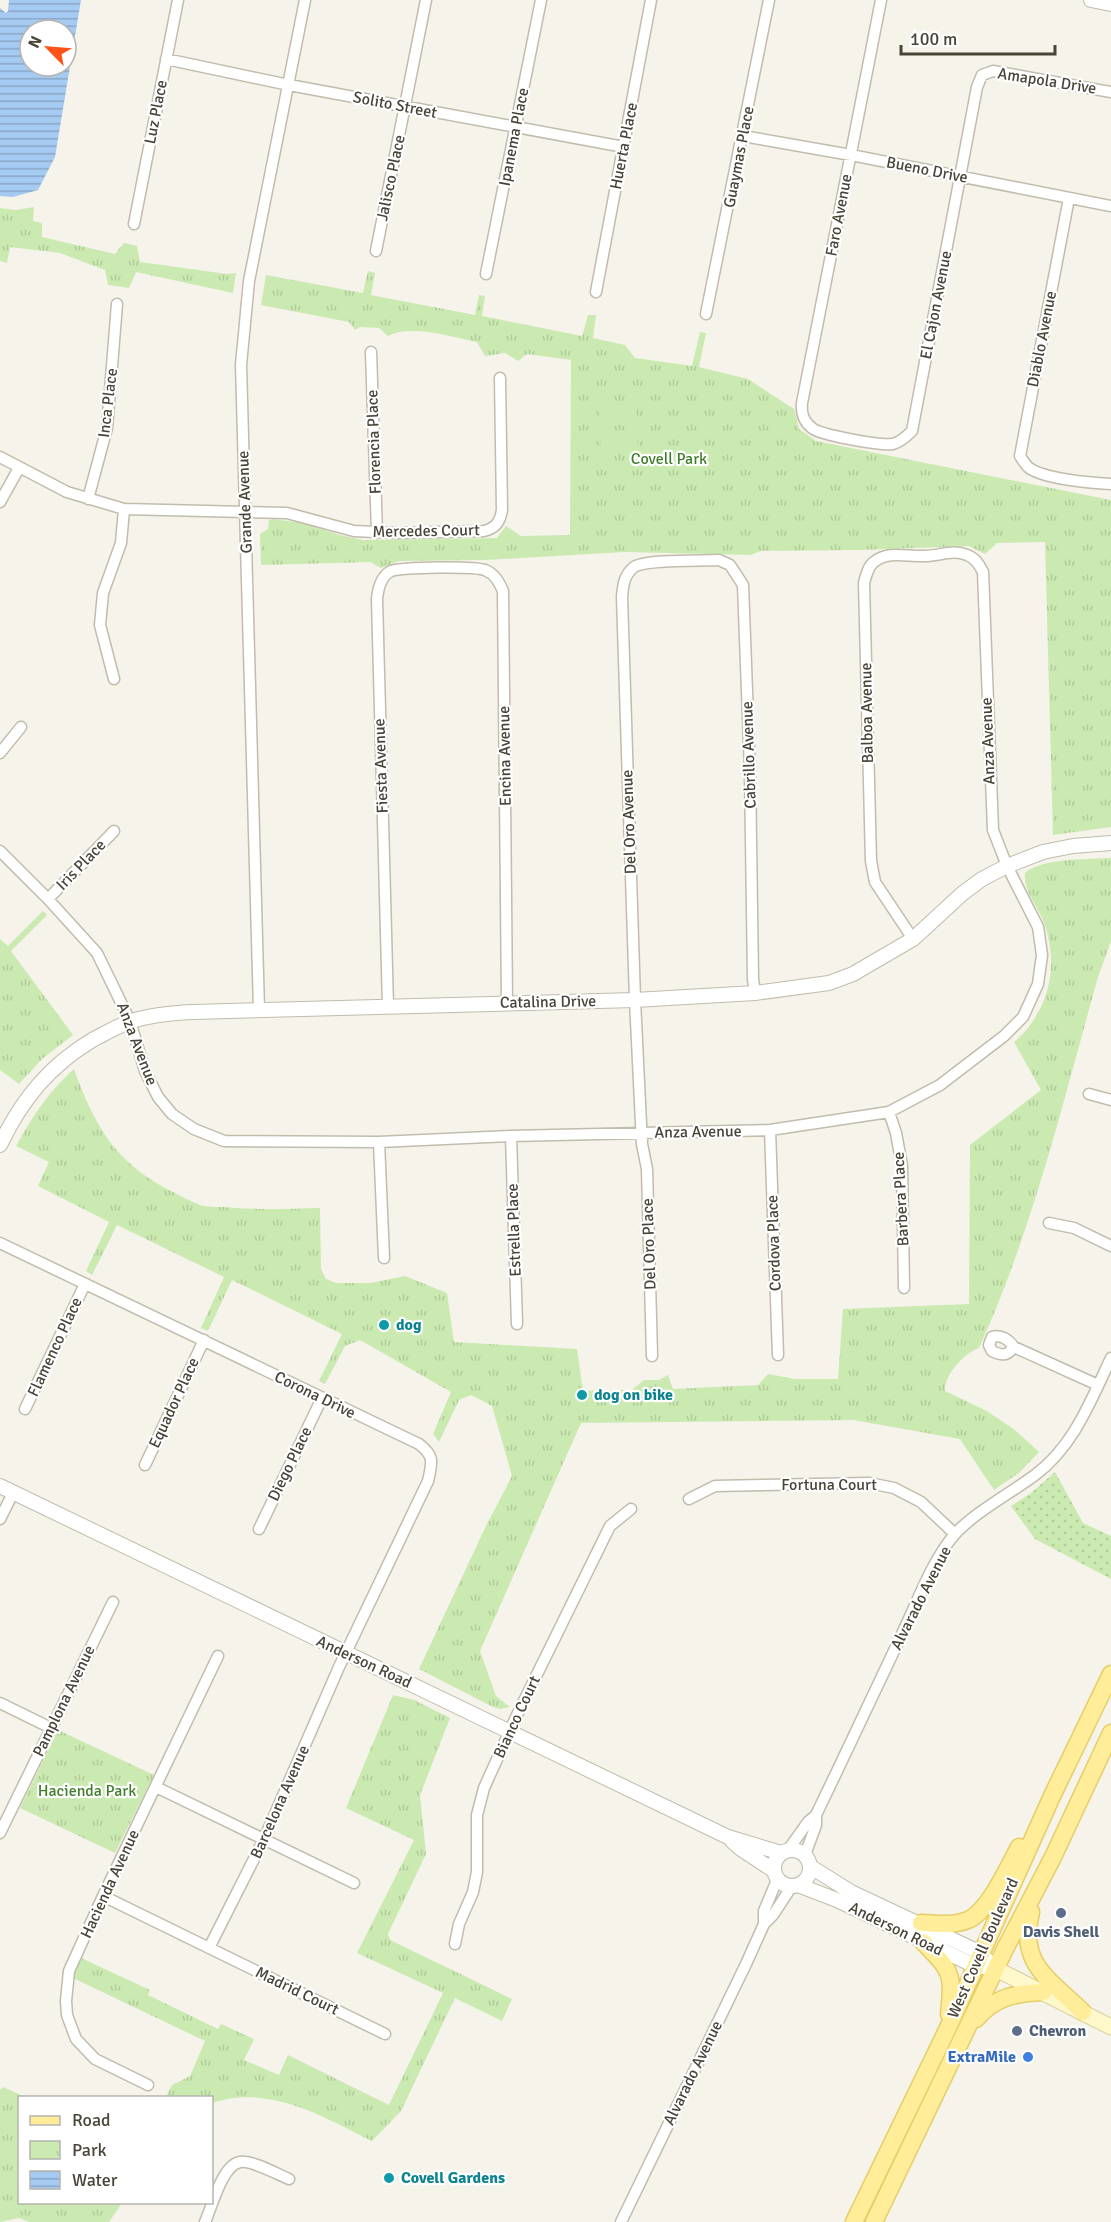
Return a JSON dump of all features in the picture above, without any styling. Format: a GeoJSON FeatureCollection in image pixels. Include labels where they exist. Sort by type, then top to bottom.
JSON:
{"type":"FeatureCollection","features":[{"type":"Feature","properties":{"kind":"main road","name":"West Covell Boulevard"},"geometry":{"type":"LineString","coordinates":[[854,2222],[947,2030],[1052,1796],[1111,1674]]}},
{"type":"Feature","properties":{"kind":"main road","name":"West Covell Boulevard"},"geometry":{"type":"LineString","coordinates":[[874,2222],[996,1969],[1106,1750],[1111,1733]]}},
{"type":"Feature","properties":{"kind":"main road"},"geometry":{"type":"LineString","coordinates":[[921,1923],[963,1922],[974,1917],[981,1910],[1052,1796]]}},
{"type":"Feature","properties":{"kind":"main road"},"geometry":{"type":"LineString","coordinates":[[1035,1894],[1026,1938],[1032,1958],[1048,1978],[1083,2012]]}},
{"type":"Feature","properties":{"kind":"main road"},"geometry":{"type":"LineString","coordinates":[[923,1942],[940,1958],[950,1974],[952,1985],[947,2030]]}},
{"type":"Feature","properties":{"kind":"main road","name":"Anderson Road"},"geometry":{"type":"LineString","coordinates":[[996,1969],[1111,2027]]}},
{"type":"Feature","properties":{"kind":"main road"},"geometry":{"type":"LineString","coordinates":[[966,2031],[980,2014],[998,1999],[1020,1993],[1043,1992]]}},
{"type":"Feature","properties":{"kind":"street","name":"Luz Place"},"geometry":{"type":"LineString","coordinates":[[134,224],[178,0]]}},
{"type":"Feature","properties":{"kind":"street","name":"Grande Avenue"},"geometry":{"type":"LineString","coordinates":[[259,1010],[241,365],[243,323],[249,281],[305,0]]}},
{"type":"Feature","properties":{"kind":"street","name":"Jalisco Place"},"geometry":{"type":"LineString","coordinates":[[376,251],[426,0]]}},
{"type":"Feature","properties":{"kind":"street","name":"Ipanema Place"},"geometry":{"type":"LineString","coordinates":[[486,274],[541,0]]}},
{"type":"Feature","properties":{"kind":"street","name":"Huerta Place"},"geometry":{"type":"LineString","coordinates":[[596,292],[651,0]]}},
{"type":"Feature","properties":{"kind":"street","name":"Guaymas Place"},"geometry":{"type":"LineString","coordinates":[[706,314],[769,0]]}},
{"type":"Feature","properties":{"kind":"street","name":"Faro Avenue"},"geometry":{"type":"LineString","coordinates":[[812,428],[803,418],[802,403],[881,0]]}},
{"type":"Feature","properties":{"kind":"street"},"geometry":{"type":"LineString","coordinates":[[1091,0],[1111,4]]}},
{"type":"Feature","properties":{"kind":"street","name":"Solito Street"},"geometry":{"type":"LineString","coordinates":[[166,59],[289,85],[624,147]]}},
{"type":"Feature","properties":{"kind":"street","name":"Amapola Drive"},"geometry":{"type":"LineString","coordinates":[[982,75],[993,71],[1111,92]]}},
{"type":"Feature","properties":{"kind":"street","name":"El Cajon Avenue"},"geometry":{"type":"LineString","coordinates":[[812,428],[822,433],[880,444],[894,444],[904,439],[912,431],[977,87],[982,75]]}},
{"type":"Feature","properties":{"kind":"street","name":"Bueno Drive"},"geometry":{"type":"LineString","coordinates":[[743,136],[1111,206]]}},
{"type":"Feature","properties":{"kind":"street","name":"Diablo Avenue"},"geometry":{"type":"LineString","coordinates":[[1069,198],[1020,456],[1027,467],[1037,473],[1087,483],[1111,484]]}},
{"type":"Feature","properties":{"kind":"street","name":"Inca Place"},"geometry":{"type":"LineString","coordinates":[[88,499],[107,428],[117,304]]}},
{"type":"Feature","properties":{"kind":"street","name":"Florencia Place"},"geometry":{"type":"LineString","coordinates":[[371,352],[377,533]]}},
{"type":"Feature","properties":{"kind":"street","name":"Mercedes Court"},"geometry":{"type":"LineString","coordinates":[[0,457],[66,492],[124,509],[287,513],[346,530],[377,533],[483,531],[499,522],[502,510],[500,378]]}},
{"type":"Feature","properties":{"kind":"street"},"geometry":{"type":"LineString","coordinates":[[0,501],[20,468]]}},
{"type":"Feature","properties":{"kind":"street"},"geometry":{"type":"LineString","coordinates":[[114,679],[100,625],[103,593],[121,543],[124,509]]}},
{"type":"Feature","properties":{"kind":"street","name":"Anza Avenue"},"geometry":{"type":"LineString","coordinates":[[0,851],[97,952],[130,1021],[145,1071],[158,1097],[172,1114],[194,1129],[224,1141],[379,1142],[511,1136],[770,1130],[889,1112],[940,1085],[1004,1036],[1023,1017],[1038,984],[1042,955],[1038,927],[1007,866],[993,830],[991,818],[983,572],[978,562],[968,555],[956,552]]}},
{"type":"Feature","properties":{"kind":"street","name":"Balboa Avenue"},"geometry":{"type":"LineString","coordinates":[[913,939],[876,882],[871,861],[864,583],[872,563],[880,558],[956,552]]}},
{"type":"Feature","properties":{"kind":"street","name":"Cabrillo Avenue"},"geometry":{"type":"LineString","coordinates":[[686,562],[719,560],[730,565],[743,585],[755,993]]}},
{"type":"Feature","properties":{"kind":"street","name":"Del Oro Avenue"},"geometry":{"type":"LineString","coordinates":[[642,1133],[635,1000],[623,585],[627,575],[636,566],[647,562],[686,562]]}},
{"type":"Feature","properties":{"kind":"street","name":"Encina Avenue"},"geometry":{"type":"LineString","coordinates":[[432,568],[472,568],[488,571],[497,579],[503,591],[507,1002]]}},
{"type":"Feature","properties":{"kind":"street","name":"Fiesta Avenue"},"geometry":{"type":"LineString","coordinates":[[388,1006],[376,599],[381,580],[391,572],[432,568]]}},
{"type":"Feature","properties":{"kind":"street"},"geometry":{"type":"LineString","coordinates":[[0,753],[21,727]]}},
{"type":"Feature","properties":{"kind":"street","name":"Iris Place"},"geometry":{"type":"LineString","coordinates":[[48,899],[114,831]]}},
{"type":"Feature","properties":{"kind":"street","name":"Catalina Drive"},"geometry":{"type":"LineString","coordinates":[[0,1145],[20,1108],[44,1077],[80,1048],[130,1021],[170,1014],[259,1010],[635,1000],[755,993],[829,983],[861,970],[913,939],[957,898],[982,879],[1007,866],[1022,859],[1063,848],[1111,843]]}},
{"type":"Feature","properties":{"kind":"street"},"geometry":{"type":"LineString","coordinates":[[1089,1094],[1111,1100]]}},
{"type":"Feature","properties":{"kind":"street","name":"Barbera Place"},"geometry":{"type":"LineString","coordinates":[[889,1112],[896,1133],[902,1166],[904,1288]]}},
{"type":"Feature","properties":{"kind":"street","name":"Cordova Place"},"geometry":{"type":"LineString","coordinates":[[770,1130],[778,1355]]}},
{"type":"Feature","properties":{"kind":"street","name":"Del Oro Place"},"geometry":{"type":"LineString","coordinates":[[642,1133],[646,1169],[652,1356]]}},
{"type":"Feature","properties":{"kind":"street","name":"Estrella Place"},"geometry":{"type":"LineString","coordinates":[[511,1136],[517,1324]]}},
{"type":"Feature","properties":{"kind":"street"},"geometry":{"type":"LineString","coordinates":[[379,1142],[384,1258]]}},
{"type":"Feature","properties":{"kind":"street"},"geometry":{"type":"LineString","coordinates":[[1049,1223],[1074,1228],[1111,1246]]}},
{"type":"Feature","properties":{"kind":"street","name":"Corona Drive"},"geometry":{"type":"LineString","coordinates":[[0,1243],[428,1450],[433,1462],[429,1481],[345,1654]]}},
{"type":"Feature","properties":{"kind":"street","name":"Flamenco Place"},"geometry":{"type":"LineString","coordinates":[[25,1409],[85,1284]]}},
{"type":"Feature","properties":{"kind":"street","name":"Equador Place"},"geometry":{"type":"LineString","coordinates":[[145,1465],[204,1340]]}},
{"type":"Feature","properties":{"kind":"street"},"geometry":{"type":"LineString","coordinates":[[1014,1347],[1098,1385]]}},
{"type":"Feature","properties":{"kind":"street","name":"Alvarado Avenue"},"geometry":{"type":"LineString","coordinates":[[784,1851],[816,1815],[932,1572],[955,1534],[1054,1458],[1072,1435],[1111,1358]]}},
{"type":"Feature","properties":{"kind":"street","name":"Diego Place"},"geometry":{"type":"LineString","coordinates":[[259,1529],[322,1398]]}},
{"type":"Feature","properties":{"kind":"street","name":"Fortuna Court"},"geometry":{"type":"LineString","coordinates":[[689,1499],[715,1486],[869,1483],[894,1488],[921,1502],[955,1534]]}},
{"type":"Feature","properties":{"kind":"street"},"geometry":{"type":"LineString","coordinates":[[0,1519],[6,1490]]}},
{"type":"Feature","properties":{"kind":"street","name":"Anderson Road"},"geometry":{"type":"LineString","coordinates":[[6,1490],[345,1654],[415,1685],[728,1838],[784,1851]]}},
{"type":"Feature","properties":{"kind":"street","name":"Bianco Court"},"geometry":{"type":"LineString","coordinates":[[455,1944],[459,1924],[472,1892],[477,1872],[477,1815],[480,1801],[510,1732],[610,1526],[631,1509]]}},
{"type":"Feature","properties":{"kind":"street","name":"Pamplona Avenue"},"geometry":{"type":"LineString","coordinates":[[0,1833],[113,1602]]}},
{"type":"Feature","properties":{"kind":"street","name":"Barcelona Avenue"},"geometry":{"type":"LineString","coordinates":[[209,1948],[264,1839],[345,1654]]}},
{"type":"Feature","properties":{"kind":"street","name":"Hacienda Avenue"},"geometry":{"type":"LineString","coordinates":[[148,2085],[95,2059],[76,2039],[67,2015],[69,1971],[218,1656]]}},
{"type":"Feature","properties":{"kind":"street"},"geometry":{"type":"LineString","coordinates":[[0,1703],[51,1728]]}},
{"type":"Feature","properties":{"kind":"street"},"geometry":{"type":"LineString","coordinates":[[156,1787],[354,1883]]}},
{"type":"Feature","properties":{"kind":"street","name":"Alvarado Avenue"},"geometry":{"type":"LineString","coordinates":[[808,1861],[816,1815]]}},
{"type":"Feature","properties":{"kind":"street","name":"Anderson Road"},"geometry":{"type":"LineString","coordinates":[[728,1838],[775,1875]]}},
{"type":"Feature","properties":{"kind":"street"},"geometry":{"type":"LineString","coordinates":[[784,1851],[800,1852],[808,1861],[807,1878],[795,1886],[786,1885],[775,1875],[774,1862],[784,1851]]}},
{"type":"Feature","properties":{"kind":"street","name":"Anderson Road"},"geometry":{"type":"LineString","coordinates":[[808,1861],[851,1892],[921,1923],[996,1969]]}},
{"type":"Feature","properties":{"kind":"street","name":"Alvarado Avenue"},"geometry":{"type":"LineString","coordinates":[[764,1924],[765,1911],[775,1875]]}},
{"type":"Feature","properties":{"kind":"street","name":"Alvarado Avenue"},"geometry":{"type":"LineString","coordinates":[[621,2222],[764,1924],[795,1886]]}},
{"type":"Feature","properties":{"kind":"street","name":"Anderson Road"},"geometry":{"type":"LineString","coordinates":[[795,1886],[837,1900],[923,1942],[978,1959]]}},
{"type":"Feature","properties":{"kind":"street","name":"Madrid Court"},"geometry":{"type":"LineString","coordinates":[[103,1896],[385,2034]]}},
{"type":"Feature","properties":{"kind":"street"},"geometry":{"type":"LineString","coordinates":[[213,2204],[224,2175],[234,2165],[248,2162],[289,2179]]}},
{"type":"Feature","properties":{"kind":"street"},"geometry":{"type":"LineString","coordinates":[[206,2222],[213,2204]]}},
{"type":"Feature","properties":{"kind":"green space"},"geometry":{"type":"Polygon","coordinates":[[[34,207],[33,221],[42,223],[42,237],[115,254],[124,243],[137,246],[140,262],[227,274],[236,273],[233,293],[136,272],[129,288],[108,285],[105,270],[60,253],[10,247],[7,263],[0,261],[0,208],[16,210],[34,207]]]}},
{"type":"Feature","properties":{"kind":"green space","name":"Covell Park"},"geometry":{"type":"Polygon","coordinates":[[[368,271],[375,273],[371,295],[475,315],[479,295],[485,296],[482,316],[582,336],[588,315],[596,315],[593,338],[625,345],[635,358],[692,366],[700,332],[706,333],[699,367],[748,379],[794,409],[799,429],[816,441],[1111,500],[1111,827],[1053,835],[1045,542],[997,543],[985,554],[969,546],[760,551],[751,555],[625,552],[485,560],[399,561],[381,568],[370,562],[261,565],[260,534],[268,529],[269,520],[273,519],[303,523],[363,540],[497,538],[506,526],[521,536],[570,535],[571,360],[527,354],[518,361],[505,353],[485,356],[477,342],[420,331],[408,331],[388,336],[379,328],[360,327],[355,330],[349,322],[261,305],[266,275],[363,293],[368,271]]]}},
{"type":"Feature","properties":{"kind":"green space"},"geometry":{"type":"Polygon","coordinates":[[[636,408],[637,424],[601,425],[600,409],[636,408]]]}},
{"type":"Feature","properties":{"kind":"green space"},"geometry":{"type":"Polygon","coordinates":[[[637,430],[638,447],[601,448],[601,431],[637,430]]]}},
{"type":"Feature","properties":{"kind":"green space"},"geometry":{"type":"Polygon","coordinates":[[[1111,858],[1111,941],[1098,977],[1046,1165],[1015,1257],[979,1348],[956,1365],[948,1378],[945,1391],[987,1411],[1015,1430],[1039,1452],[1020,1472],[994,1490],[960,1439],[853,1420],[581,1423],[480,1651],[496,1696],[510,1707],[500,1709],[493,1707],[419,1669],[512,1476],[492,1406],[471,1395],[459,1400],[439,1442],[433,1434],[451,1392],[360,1340],[345,1346],[325,1384],[319,1381],[342,1334],[232,1280],[208,1331],[201,1328],[224,1277],[117,1225],[92,1275],[86,1271],[109,1222],[38,1186],[49,1162],[16,1146],[42,1105],[74,1069],[100,1127],[123,1157],[138,1170],[155,1182],[203,1206],[259,1209],[320,1208],[321,1269],[326,1279],[336,1283],[370,1283],[405,1276],[447,1293],[454,1342],[577,1349],[583,1391],[632,1390],[644,1380],[659,1380],[668,1375],[673,1389],[758,1385],[768,1374],[795,1379],[838,1379],[843,1309],[969,1304],[970,1145],[1041,1090],[1014,1042],[1037,1015],[1049,984],[1051,967],[1047,932],[1028,890],[1025,873],[1042,864],[1111,858]]]}},
{"type":"Feature","properties":{"kind":"green space"},"geometry":{"type":"Polygon","coordinates":[[[43,911],[47,915],[11,951],[73,1035],[42,1059],[19,1084],[0,1070],[0,939],[8,946],[43,911]]]}},
{"type":"Feature","properties":{"kind":"green space"},"geometry":{"type":"Polygon","coordinates":[[[1055,1472],[1083,1523],[1111,1536],[1111,1579],[1035,1539],[1011,1506],[1031,1493],[1055,1472]]]}},
{"type":"Feature","properties":{"kind":"green space"},"geometry":{"type":"Polygon","coordinates":[[[393,1695],[414,1700],[450,1718],[420,1795],[426,1854],[388,1934],[390,1940],[512,1999],[502,2021],[455,1998],[401,2111],[372,2141],[314,2113],[274,2100],[254,2097],[233,2098],[213,2103],[213,2096],[166,2096],[172,2085],[190,2076],[205,2041],[73,1978],[81,1958],[150,1990],[148,1995],[218,2029],[221,2024],[254,2039],[244,2060],[279,2075],[288,2055],[389,2105],[443,1993],[357,1953],[414,1840],[346,1808],[393,1695]]]}},
{"type":"Feature","properties":{"kind":"green space","name":"Hacienda Park"},"geometry":{"type":"Polygon","coordinates":[[[58,1730],[154,1775],[115,1853],[20,1808],[58,1730]]]}},
{"type":"Feature","properties":{"kind":"green space"},"geometry":{"type":"Polygon","coordinates":[[[3,2087],[23,2096],[18,2096],[18,2204],[121,2204],[109,2222],[29,2222],[19,2218],[0,2222],[0,2090],[3,2087]]]}},
{"type":"Feature","properties":{"kind":"water"},"geometry":{"type":"Polygon","coordinates":[[[9,0],[81,0],[78,18],[18,18],[18,78],[68,78],[55,157],[38,190],[13,197],[0,196],[0,8],[6,13],[9,0]]]}},
{"type":"Feature","properties":{"kind":"place","name":"dog"},"geometry":{"type":"Point","coordinates":[384,1325]}},
{"type":"Feature","properties":{"kind":"place","name":"dog on bike"},"geometry":{"type":"Point","coordinates":[582,1395]}},
{"type":"Feature","properties":{"kind":"place","name":"Davis Shell"},"geometry":{"type":"Point","coordinates":[1061,1913]}},
{"type":"Feature","properties":{"kind":"place","name":"Chevron"},"geometry":{"type":"Point","coordinates":[1017,2031]}},
{"type":"Feature","properties":{"kind":"place","name":"ExtraMile"},"geometry":{"type":"Point","coordinates":[1028,2057]}},
{"type":"Feature","properties":{"kind":"place","name":"Covell Gardens"},"geometry":{"type":"Point","coordinates":[389,2178]}}]}
